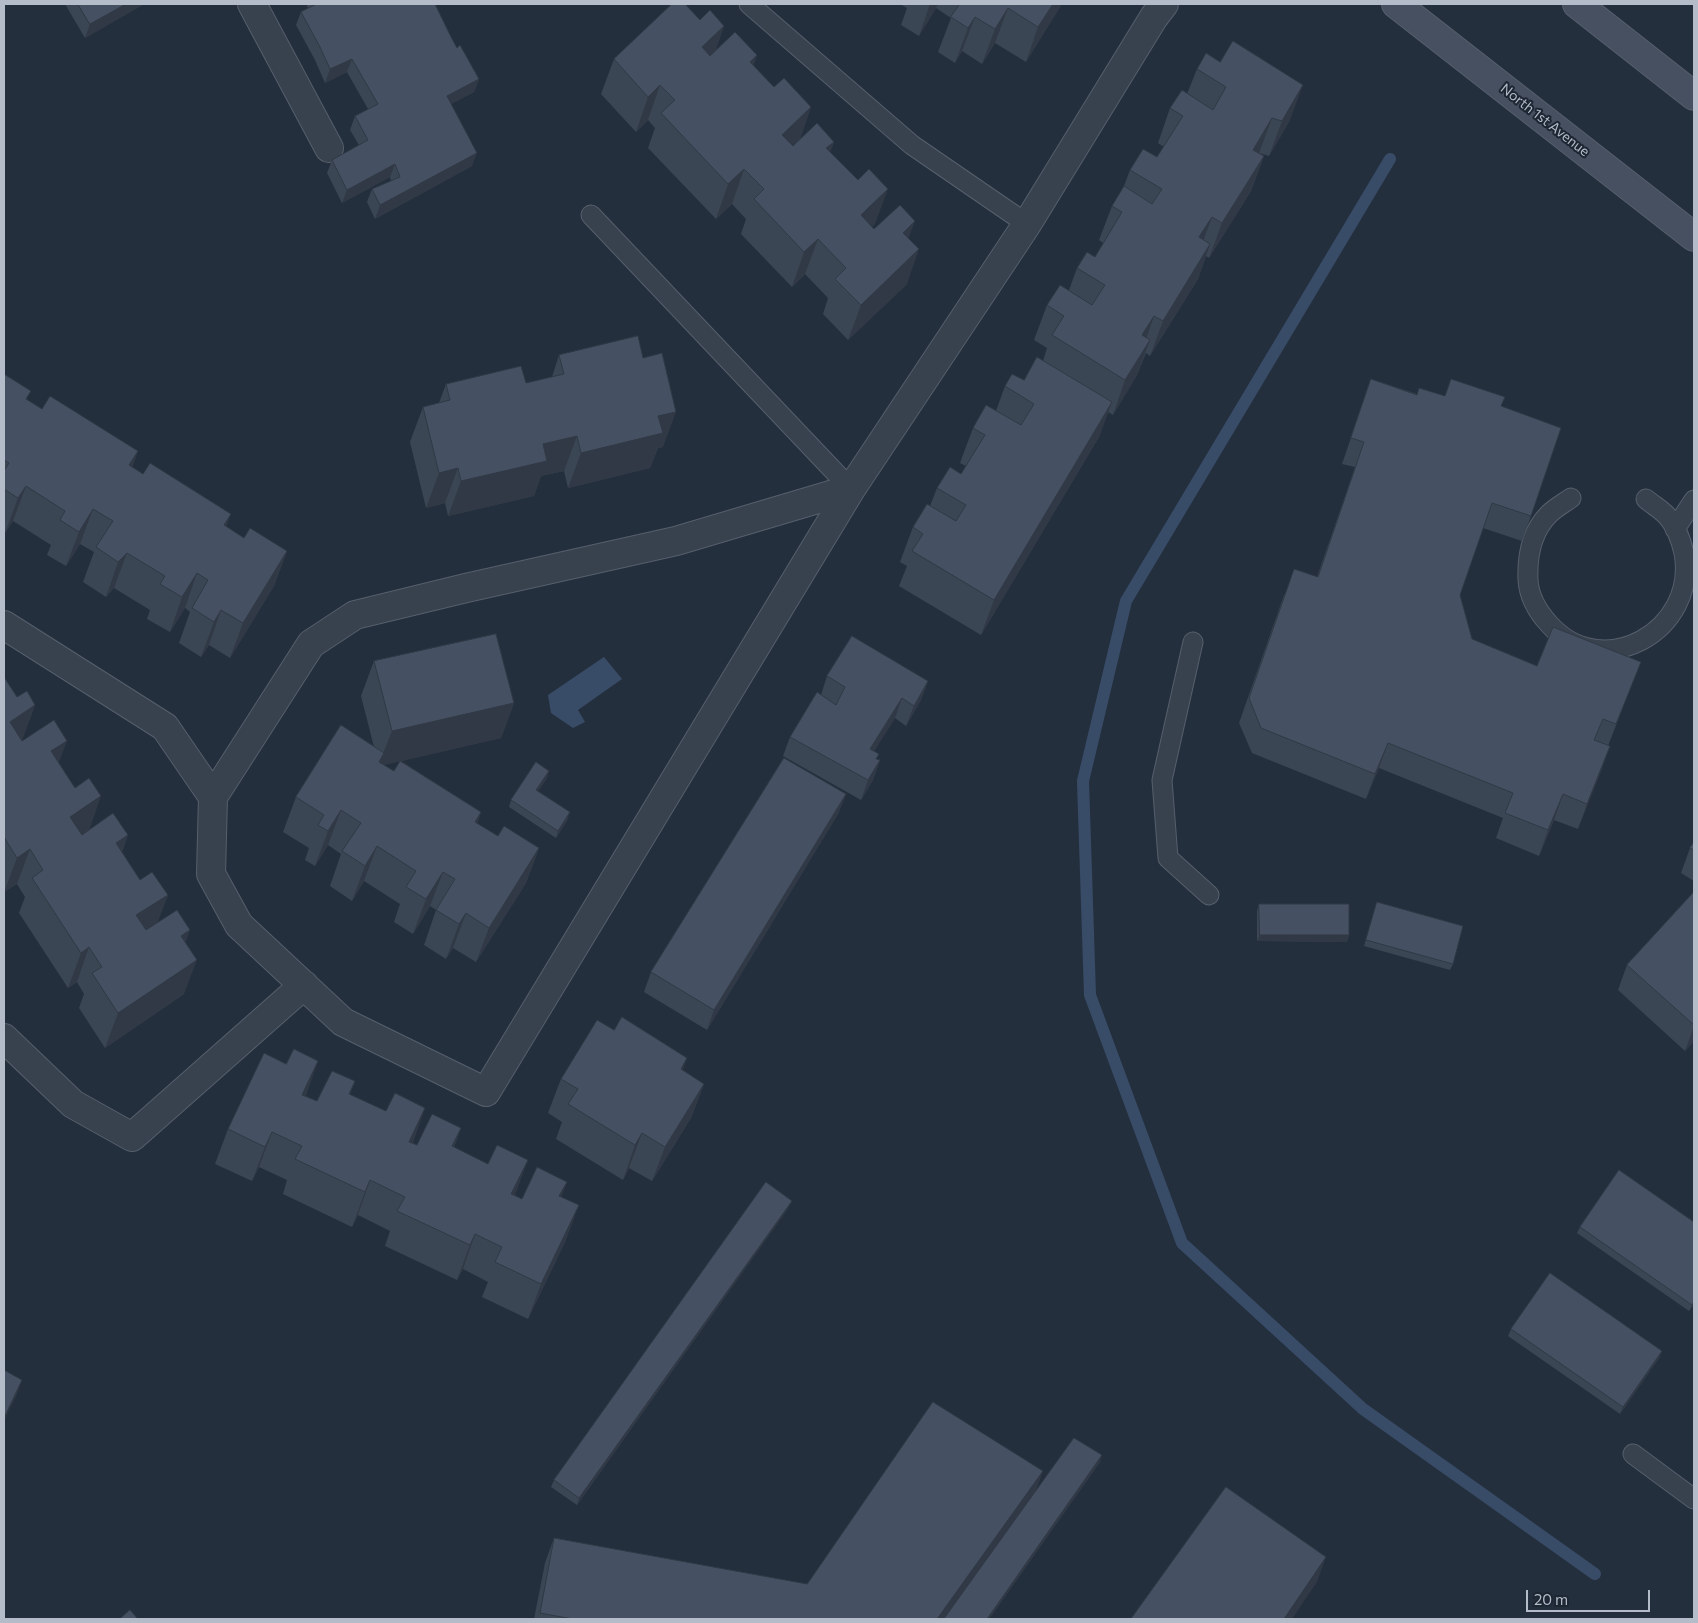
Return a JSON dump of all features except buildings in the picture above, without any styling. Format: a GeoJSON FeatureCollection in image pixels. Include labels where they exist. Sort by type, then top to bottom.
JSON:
{"type":"FeatureCollection","features":[{"type":"Feature","properties":{"kind":"main road","name":"North 1st Avenue"},"geometry":{"type":"LineString","coordinates":[[1396,4],[1694,237]]}},
{"type":"Feature","properties":{"kind":"main road"},"geometry":{"type":"LineString","coordinates":[[1584,6],[1694,96]]}},
{"type":"Feature","properties":{"kind":"street"},"geometry":{"type":"LineString","coordinates":[[252,4],[329,148]]}},
{"type":"Feature","properties":{"kind":"street"},"geometry":{"type":"LineString","coordinates":[[850,489],[676,542],[466,588],[355,615],[311,644],[213,796],[210,874],[239,925],[343,1022],[486,1092],[850,489],[1027,224],[1154,17],[1164,4]]}},
{"type":"Feature","properties":{"kind":"street"},"geometry":{"type":"LineString","coordinates":[[4,625],[165,727],[213,796]]}},
{"type":"Feature","properties":{"kind":"street"},"geometry":{"type":"LineString","coordinates":[[4,1038],[73,1104],[132,1137],[304,986]]}},
{"type":"Feature","properties":{"kind":"lane"},"geometry":{"type":"LineString","coordinates":[[749,4],[912,145],[1027,224]]}},
{"type":"Feature","properties":{"kind":"lane"},"geometry":{"type":"LineString","coordinates":[[591,215],[850,489]]}},
{"type":"Feature","properties":{"kind":"lane"},"geometry":{"type":"LineString","coordinates":[[1571,498],[1549,514],[1534,536],[1527,561],[1528,588],[1539,612],[1556,632],[1579,646],[1605,650],[1631,646],[1655,634],[1674,614],[1685,590],[1687,564],[1681,538],[1667,516],[1646,500]]}},
{"type":"Feature","properties":{"kind":"lane"},"geometry":{"type":"LineString","coordinates":[[1675,529],[1694,500]]}},
{"type":"Feature","properties":{"kind":"lane"},"geometry":{"type":"LineString","coordinates":[[1193,642],[1162,780],[1168,858],[1209,895]]}},
{"type":"Feature","properties":{"kind":"lane"},"geometry":{"type":"LineString","coordinates":[[1633,1454],[1694,1499]]}},
{"type":"Feature","properties":{"kind":"water"},"geometry":{"type":"Polygon","coordinates":[[[604,657],[622,679],[578,710],[585,722],[573,728],[551,713],[548,695],[604,657]]]}},
{"type":"Feature","properties":{"kind":"waterway"},"geometry":{"type":"LineString","coordinates":[[1390,159],[1126,601],[1083,781],[1090,995],[1182,1243],[1363,1409],[1595,1574]]}}]}
